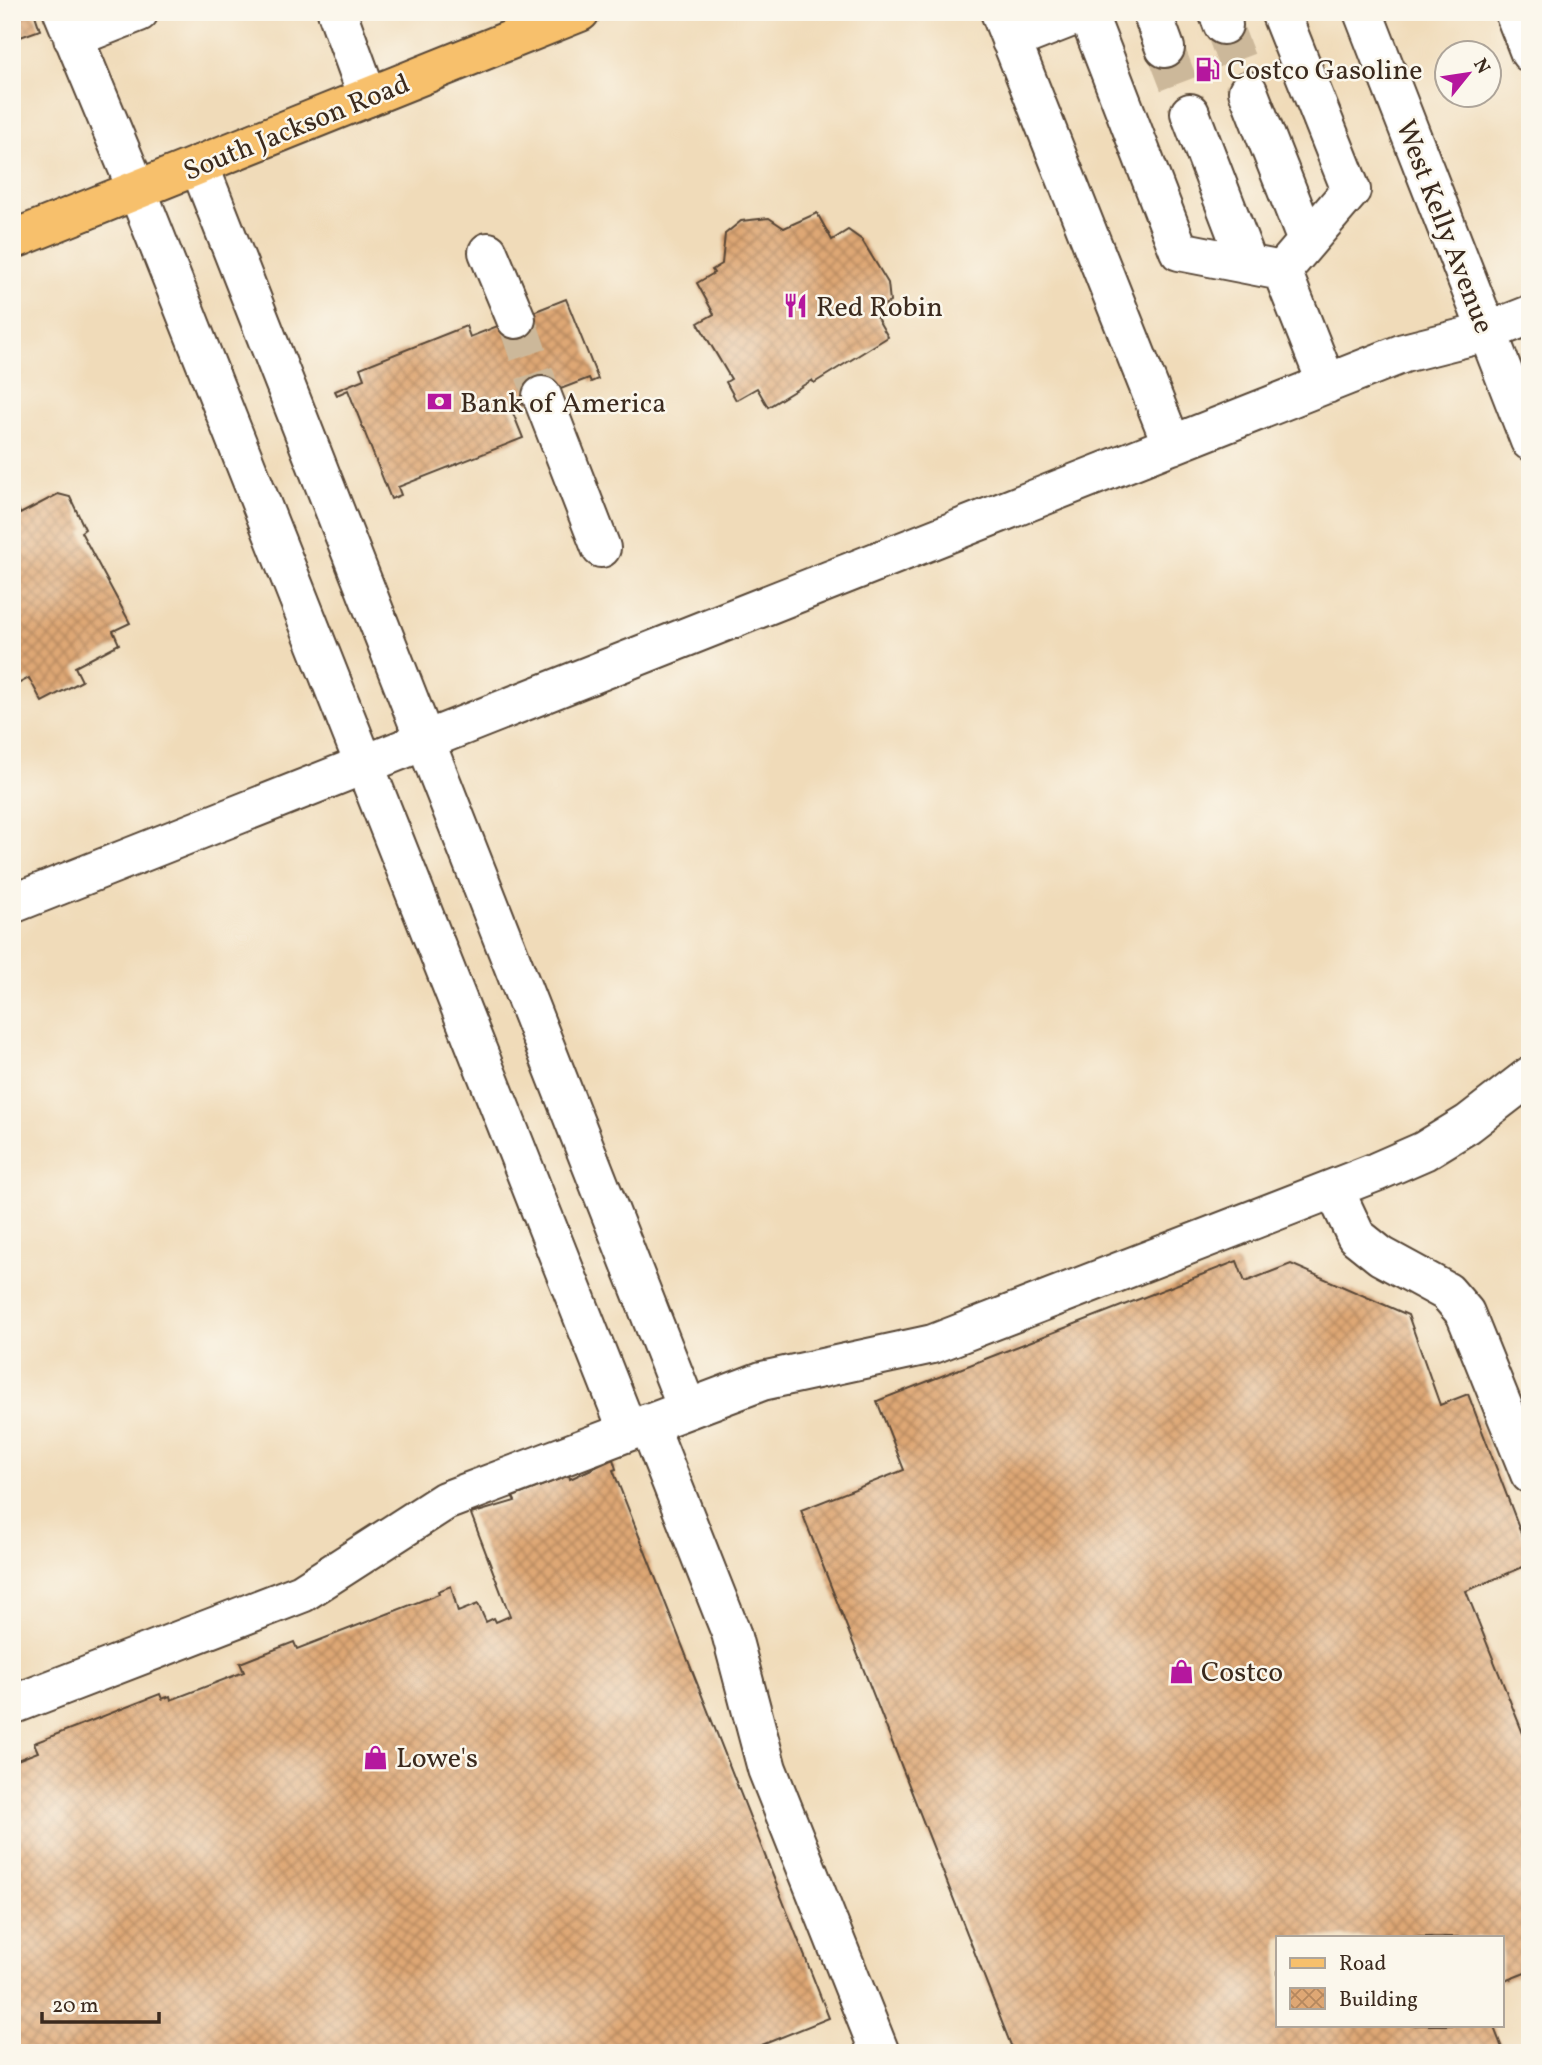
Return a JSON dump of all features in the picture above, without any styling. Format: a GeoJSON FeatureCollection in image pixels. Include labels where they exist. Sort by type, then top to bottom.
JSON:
{"type":"FeatureCollection","features":[{"type":"Feature","properties":{"kind":"main road","name":"South Jackson Road"},"geometry":{"type":"LineString","coordinates":[[12,240],[580,12]]}},
{"type":"Feature","properties":{"kind":"street"},"geometry":{"type":"LineString","coordinates":[[139,12],[68,25],[137,190],[363,765],[638,1427],[731,1633],[767,1769],[880,2053]]}},
{"type":"Feature","properties":{"kind":"street"},"geometry":{"type":"LineString","coordinates":[[337,12],[368,97]]}},
{"type":"Feature","properties":{"kind":"street"},"geometry":{"type":"LineString","coordinates":[[1172,445],[1006,27],[1086,12],[1178,251],[1265,267],[1307,241],[1351,190],[1280,12]]}},
{"type":"Feature","properties":{"kind":"street"},"geometry":{"type":"LineString","coordinates":[[1152,12],[1165,48]]}},
{"type":"Feature","properties":{"kind":"street","name":"West Kelly Avenue"},"geometry":{"type":"LineString","coordinates":[[1363,12],[1530,441]]}},
{"type":"Feature","properties":{"kind":"street"},"geometry":{"type":"LineString","coordinates":[[1514,12],[1530,53]]}},
{"type":"Feature","properties":{"kind":"street"},"geometry":{"type":"LineString","coordinates":[[1248,91],[1307,241]]}},
{"type":"Feature","properties":{"kind":"street"},"geometry":{"type":"LineString","coordinates":[[1190,113],[1265,267],[1327,384]]}},
{"type":"Feature","properties":{"kind":"street"},"geometry":{"type":"LineString","coordinates":[[199,165],[687,1408]]}},
{"type":"Feature","properties":{"kind":"street"},"geometry":{"type":"LineString","coordinates":[[488,252],[516,319]]}},
{"type":"Feature","properties":{"kind":"street"},"geometry":{"type":"LineString","coordinates":[[12,904],[1404,353],[1487,332],[1530,315]]}},
{"type":"Feature","properties":{"kind":"street"},"geometry":{"type":"LineString","coordinates":[[542,396],[601,548]]}},
{"type":"Feature","properties":{"kind":"street"},"geometry":{"type":"LineString","coordinates":[[12,1705],[302,1592],[445,1501],[762,1381],[933,1344],[1334,1189],[1424,1151],[1468,1124],[1530,1076]]}},
{"type":"Feature","properties":{"kind":"street"},"geometry":{"type":"LineString","coordinates":[[1334,1189],[1356,1236],[1381,1256],[1447,1292],[1465,1313],[1530,1474]]}},
{"type":"Feature","properties":{"kind":"building"},"geometry":{"type":"Polygon","coordinates":[[[12,12],[34,12],[40,30],[12,40],[12,12]]]}},
{"type":"Feature","properties":{"kind":"building","name":"Red Robin"},"geometry":{"type":"Polygon","coordinates":[[[817,213],[832,240],[848,230],[862,240],[888,283],[890,302],[873,311],[888,337],[814,383],[812,380],[768,407],[757,388],[736,400],[726,382],[731,379],[698,323],[714,314],[697,283],[714,273],[712,270],[722,264],[725,234],[741,221],[769,218],[784,228],[817,213]]]}},
{"type":"Feature","properties":{"kind":"building","name":"Bank of America"},"geometry":{"type":"Polygon","coordinates":[[[566,299],[598,379],[591,382],[589,378],[511,408],[523,438],[398,487],[401,495],[391,499],[348,390],[337,395],[335,391],[364,379],[360,368],[466,326],[470,337],[566,299]]]}},
{"type":"Feature","properties":{"kind":"building"},"geometry":{"type":"Polygon","coordinates":[[[58,494],[70,497],[85,529],[81,532],[130,623],[113,631],[119,644],[75,667],[82,681],[42,702],[29,678],[12,687],[12,511],[18,508],[20,514],[58,494]]]}},
{"type":"Feature","properties":{"kind":"building","name":"Costco"},"geometry":{"type":"Polygon","coordinates":[[[1237,1261],[1245,1282],[1291,1264],[1408,1315],[1440,1405],[1468,1394],[1530,1556],[1530,1564],[1466,1591],[1530,1751],[1530,1971],[1504,1981],[1504,1936],[1276,1936],[1276,2026],[1493,2026],[1504,2053],[1014,2053],[801,1510],[904,1470],[877,1401],[1237,1261]]]}},
{"type":"Feature","properties":{"kind":"building","name":"Lowe's"},"geometry":{"type":"Polygon","coordinates":[[[613,1459],[616,1469],[613,1470],[829,2018],[742,2053],[12,2053],[12,1762],[38,1752],[34,1743],[160,1694],[162,1699],[170,1696],[171,1700],[244,1672],[240,1663],[294,1642],[297,1649],[439,1594],[438,1591],[451,1586],[458,1612],[478,1604],[486,1622],[494,1618],[496,1622],[510,1616],[471,1514],[515,1501],[513,1497],[569,1475],[570,1479],[613,1459]]]}},
{"type":"Feature","properties":{"kind":"tunnel"},"geometry":{"type":"LineString","coordinates":[[1223,25],[1248,91]]}},
{"type":"Feature","properties":{"kind":"tunnel"},"geometry":{"type":"LineString","coordinates":[[1165,48],[1190,113]]}},
{"type":"Feature","properties":{"kind":"tunnel"},"geometry":{"type":"LineString","coordinates":[[516,319],[542,396]]}},
{"type":"Feature","properties":{"kind":"place","name":"Costco Gasoline"},"geometry":{"type":"Point","coordinates":[1207,69]}},
{"type":"Feature","properties":{"kind":"place","name":"Red Robin"},"geometry":{"type":"Point","coordinates":[796,306]}},
{"type":"Feature","properties":{"kind":"place","name":"Bank of America"},"geometry":{"type":"Point","coordinates":[440,402]}},
{"type":"Feature","properties":{"kind":"place","name":"Costco"},"geometry":{"type":"Point","coordinates":[1181,1671]}},
{"type":"Feature","properties":{"kind":"place","name":"Lowe's"},"geometry":{"type":"Point","coordinates":[376,1757]}}]}
